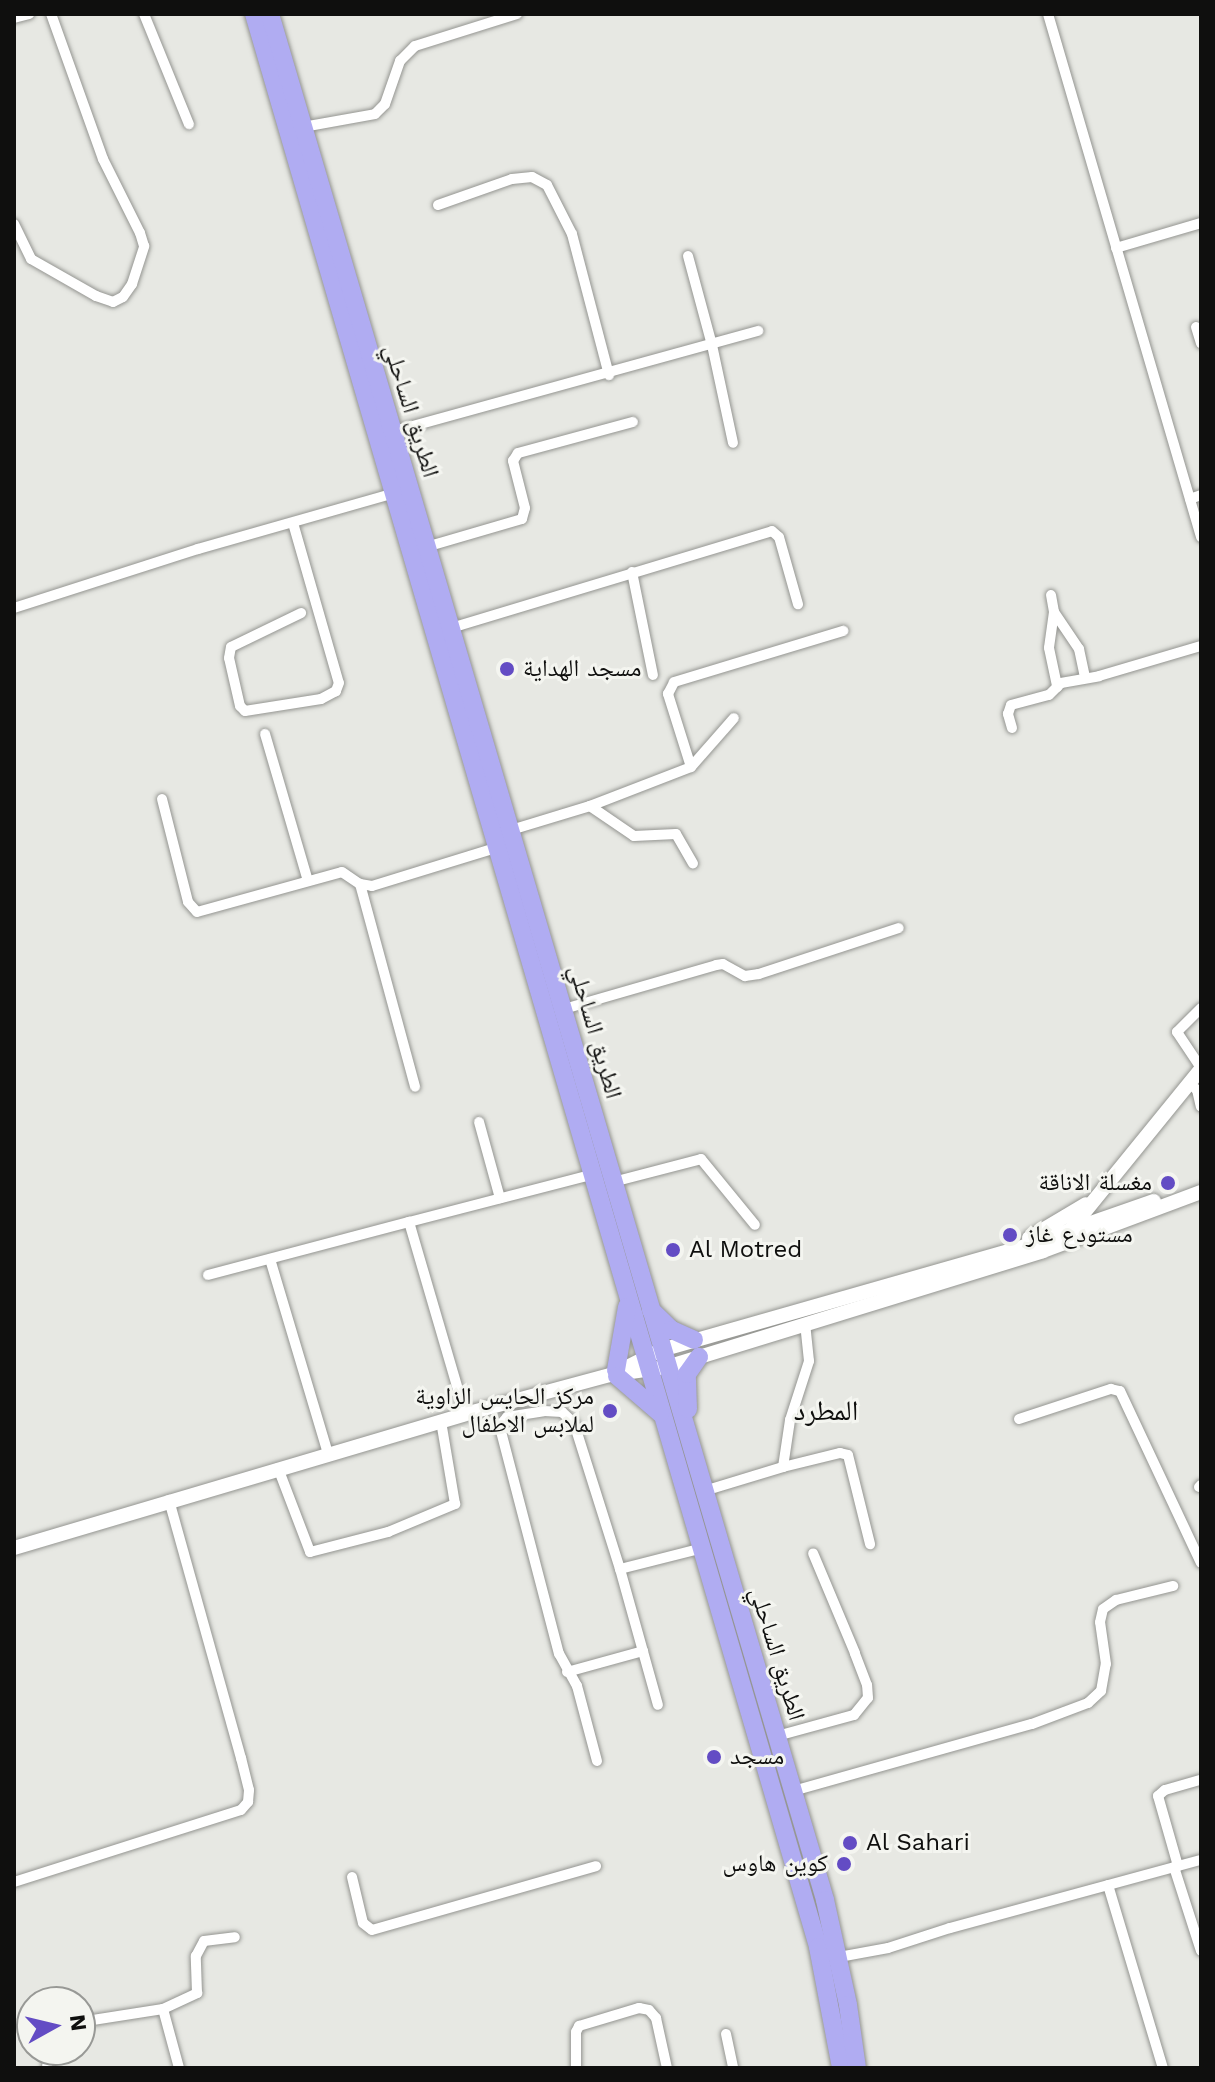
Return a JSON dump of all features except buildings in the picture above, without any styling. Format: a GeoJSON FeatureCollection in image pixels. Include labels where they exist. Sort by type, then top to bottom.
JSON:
{"type":"FeatureCollection","features":[{"type":"Feature","properties":{"kind":"highway","name":"الطريق الساحلي"},"geometry":{"type":"LineString","coordinates":[[254,14],[499,847],[628,1300],[686,1431],[777,1736],[839,1957],[857,2068]]}},
{"type":"Feature","properties":{"kind":"highway","name":"الطريق الساحلي"},"geometry":{"type":"LineString","coordinates":[[270,14],[391,432],[564,1009],[649,1309],[661,1415],[818,1947],[841,2068]]}},
{"type":"Feature","properties":{"kind":"highway"},"geometry":{"type":"LineString","coordinates":[[628,1300],[614,1374],[661,1415]]}},
{"type":"Feature","properties":{"kind":"highway"},"geometry":{"type":"LineString","coordinates":[[649,1309],[696,1349],[687,1374],[686,1431]]}},
{"type":"Feature","properties":{"kind":"main road"},"geometry":{"type":"LineString","coordinates":[[1068,1237],[1090,1202],[1128,1162],[1201,1068]]}},
{"type":"Feature","properties":{"kind":"main road"},"geometry":{"type":"LineString","coordinates":[[14,1548],[278,1468],[614,1374],[1016,1249],[1068,1237],[1201,1183]]}},
{"type":"Feature","properties":{"kind":"main road"},"geometry":{"type":"LineString","coordinates":[[696,1349],[805,1324],[1201,1192]]}},
{"type":"Feature","properties":{"kind":"main road"},"geometry":{"type":"LineString","coordinates":[[1016,1249],[1063,1215],[1090,1202]]}},
{"type":"Feature","properties":{"kind":"street"},"geometry":{"type":"LineString","coordinates":[[14,18],[29,14]]}},
{"type":"Feature","properties":{"kind":"street"},"geometry":{"type":"LineString","coordinates":[[14,224],[31,259],[96,296],[113,302],[123,297],[132,284],[144,246],[103,159],[51,14]]}},
{"type":"Feature","properties":{"kind":"street"},"geometry":{"type":"LineString","coordinates":[[144,14],[189,124]]}},
{"type":"Feature","properties":{"kind":"street"},"geometry":{"type":"LineString","coordinates":[[303,127],[375,114],[385,104],[400,61],[415,46],[517,14]]}},
{"type":"Feature","properties":{"kind":"street"},"geometry":{"type":"LineString","coordinates":[[1048,14],[1201,537]]}},
{"type":"Feature","properties":{"kind":"street"},"geometry":{"type":"LineString","coordinates":[[438,205],[512,179],[532,177],[547,185],[572,234],[609,375]]}},
{"type":"Feature","properties":{"kind":"street"},"geometry":{"type":"LineString","coordinates":[[1116,248],[1201,223]]}},
{"type":"Feature","properties":{"kind":"street"},"geometry":{"type":"LineString","coordinates":[[688,256],[712,345],[733,443]]}},
{"type":"Feature","properties":{"kind":"street"},"geometry":{"type":"LineString","coordinates":[[1196,327],[1201,343]]}},
{"type":"Feature","properties":{"kind":"street"},"geometry":{"type":"LineString","coordinates":[[391,432],[609,375],[758,331]]}},
{"type":"Feature","properties":{"kind":"street"},"geometry":{"type":"LineString","coordinates":[[426,547],[522,519],[525,508],[513,461],[518,453],[633,422]]}},
{"type":"Feature","properties":{"kind":"street"},"geometry":{"type":"LineString","coordinates":[[14,608],[395,493]]}},
{"type":"Feature","properties":{"kind":"street"},"geometry":{"type":"LineString","coordinates":[[1190,499],[1201,495]]}},
{"type":"Feature","properties":{"kind":"street"},"geometry":{"type":"LineString","coordinates":[[293,523],[339,683],[336,691],[321,699],[245,711],[240,706],[229,658],[231,647],[301,613]]}},
{"type":"Feature","properties":{"kind":"street"},"geometry":{"type":"LineString","coordinates":[[451,628],[772,531],[779,537],[798,604]]}},
{"type":"Feature","properties":{"kind":"street"},"geometry":{"type":"LineString","coordinates":[[632,572],[653,675]]}},
{"type":"Feature","properties":{"kind":"street"},"geometry":{"type":"LineString","coordinates":[[1051,595],[1054,612],[1049,648],[1057,687]]}},
{"type":"Feature","properties":{"kind":"street"},"geometry":{"type":"LineString","coordinates":[[1054,612],[1079,649],[1085,677]]}},
{"type":"Feature","properties":{"kind":"street"},"geometry":{"type":"LineString","coordinates":[[691,767],[668,694],[674,682],[843,631]]}},
{"type":"Feature","properties":{"kind":"street"},"geometry":{"type":"LineString","coordinates":[[1012,728],[1008,714],[1011,705],[1049,695],[1070,679],[1201,646]]}},
{"type":"Feature","properties":{"kind":"street"},"geometry":{"type":"LineString","coordinates":[[511,830],[590,806],[691,767],[734,718]]}},
{"type":"Feature","properties":{"kind":"street"},"geometry":{"type":"LineString","coordinates":[[265,734],[308,881]]}},
{"type":"Feature","properties":{"kind":"street"},"geometry":{"type":"LineString","coordinates":[[162,799],[188,902],[197,912],[342,872],[360,884],[415,1087]]}},
{"type":"Feature","properties":{"kind":"street"},"geometry":{"type":"LineString","coordinates":[[590,806],[634,836],[676,834],[693,863]]}},
{"type":"Feature","properties":{"kind":"street"},"geometry":{"type":"LineString","coordinates":[[360,884],[372,886],[499,847]]}},
{"type":"Feature","properties":{"kind":"street"},"geometry":{"type":"LineString","coordinates":[[564,1009],[716,965],[723,964],[745,976],[759,974],[899,928]]}},
{"type":"Feature","properties":{"kind":"street"},"geometry":{"type":"LineString","coordinates":[[1201,1008],[1177,1032],[1201,1068]]}},
{"type":"Feature","properties":{"kind":"street"},"geometry":{"type":"LineString","coordinates":[[1189,1083],[1197,1090],[1201,1107]]}},
{"type":"Feature","properties":{"kind":"street"},"geometry":{"type":"LineString","coordinates":[[479,1122],[500,1198]]}},
{"type":"Feature","properties":{"kind":"street"},"geometry":{"type":"LineString","coordinates":[[613,1182],[701,1159],[755,1225]]}},
{"type":"Feature","properties":{"kind":"street"},"geometry":{"type":"LineString","coordinates":[[208,1275],[594,1174]]}},
{"type":"Feature","properties":{"kind":"street"},"geometry":{"type":"LineString","coordinates":[[409,1222],[465,1414]]}},
{"type":"Feature","properties":{"kind":"street"},"geometry":{"type":"LineString","coordinates":[[270,1259],[328,1454]]}},
{"type":"Feature","properties":{"kind":"street"},"geometry":{"type":"LineString","coordinates":[[783,1467],[790,1420],[809,1361],[805,1324]]}},
{"type":"Feature","properties":{"kind":"street"},"geometry":{"type":"LineString","coordinates":[[1019,1419],[1111,1389],[1120,1391],[1201,1563]]}},
{"type":"Feature","properties":{"kind":"street"},"geometry":{"type":"LineString","coordinates":[[597,1761],[577,1686],[559,1654],[501,1431],[507,1417],[562,1412],[574,1423],[620,1569],[658,1705]]}},
{"type":"Feature","properties":{"kind":"street"},"geometry":{"type":"LineString","coordinates":[[278,1468],[306,1550],[316,1552],[388,1532],[455,1504],[441,1421]]}},
{"type":"Feature","properties":{"kind":"street"},"geometry":{"type":"LineString","coordinates":[[704,1491],[783,1467],[840,1453],[848,1455],[870,1544]]}},
{"type":"Feature","properties":{"kind":"street"},"geometry":{"type":"LineString","coordinates":[[14,1882],[241,1810],[248,1802],[249,1790],[241,1758],[169,1500]]}},
{"type":"Feature","properties":{"kind":"street"},"geometry":{"type":"LineString","coordinates":[[620,1569],[699,1549]]}},
{"type":"Feature","properties":{"kind":"street"},"geometry":{"type":"LineString","coordinates":[[777,1736],[854,1715],[868,1698],[867,1685],[813,1553]]}},
{"type":"Feature","properties":{"kind":"street"},"geometry":{"type":"LineString","coordinates":[[793,1791],[1032,1724],[1088,1703],[1101,1691],[1106,1664],[1100,1622],[1103,1609],[1116,1600],[1173,1586]]}},
{"type":"Feature","properties":{"kind":"street"},"geometry":{"type":"LineString","coordinates":[[567,1672],[643,1651]]}},
{"type":"Feature","properties":{"kind":"street"},"geometry":{"type":"LineString","coordinates":[[1201,1780],[1165,1790],[1158,1796],[1201,1951]]}},
{"type":"Feature","properties":{"kind":"street"},"geometry":{"type":"LineString","coordinates":[[839,1957],[888,1948],[1201,1860]]}},
{"type":"Feature","properties":{"kind":"street"},"geometry":{"type":"LineString","coordinates":[[352,1877],[364,1926],[372,1930],[596,1866]]}},
{"type":"Feature","properties":{"kind":"street"},"geometry":{"type":"LineString","coordinates":[[1108,1885],[1163,2068]]}},
{"type":"Feature","properties":{"kind":"street"},"geometry":{"type":"LineString","coordinates":[[96,2019],[163,2009],[197,1993],[197,1947],[204,1941],[235,1937]]}},
{"type":"Feature","properties":{"kind":"street"},"geometry":{"type":"LineString","coordinates":[[576,2068],[576,2032],[579,2026],[639,2008],[649,2010],[656,2018],[667,2068]]}},
{"type":"Feature","properties":{"kind":"street"},"geometry":{"type":"LineString","coordinates":[[163,2009],[179,2068]]}},
{"type":"Feature","properties":{"kind":"street"},"geometry":{"type":"LineString","coordinates":[[726,2034],[733,2068]]}},
{"type":"Feature","properties":{"kind":"place","name":"مسجد الهداية"},"geometry":{"type":"Point","coordinates":[507,669]}},
{"type":"Feature","properties":{"kind":"place","name":"مغسلة الاناقة"},"geometry":{"type":"Point","coordinates":[1168,1183]}},
{"type":"Feature","properties":{"kind":"place","name":"مستودع غاز"},"geometry":{"type":"Point","coordinates":[1010,1235]}},
{"type":"Feature","properties":{"kind":"place","name":"Al Motred"},"geometry":{"type":"Point","coordinates":[673,1250]}},
{"type":"Feature","properties":{"kind":"place","name":"مركز الحايس الزاوية لملابس الاطفال"},"geometry":{"type":"Point","coordinates":[610,1411]}},
{"type":"Feature","properties":{"kind":"place","name":"مسجد"},"geometry":{"type":"Point","coordinates":[714,1757]}},
{"type":"Feature","properties":{"kind":"place","name":"Al Sahari"},"geometry":{"type":"Point","coordinates":[850,1843]}},
{"type":"Feature","properties":{"kind":"place","name":"كوين هاوس"},"geometry":{"type":"Point","coordinates":[844,1864]}},
{"type":"Feature","properties":{"kind":"district","name":"المطرد"},"geometry":{"type":"Point","coordinates":[826,1411]}}]}
